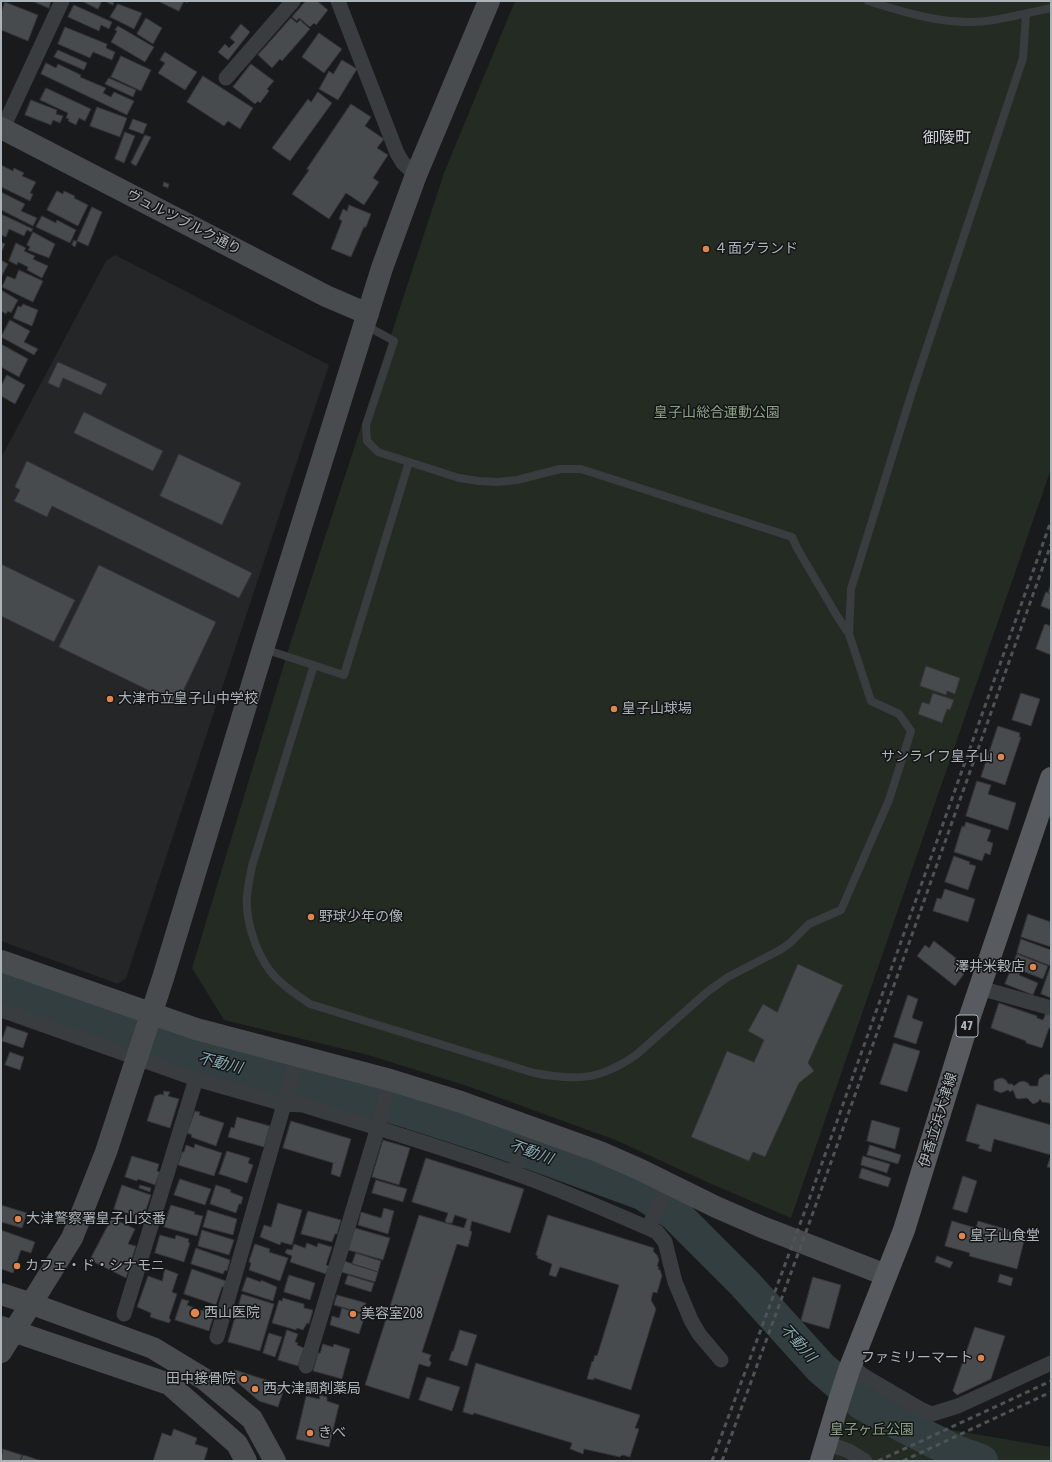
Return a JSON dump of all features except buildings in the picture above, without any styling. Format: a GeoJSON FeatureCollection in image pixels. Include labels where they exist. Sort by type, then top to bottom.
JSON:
{"type":"FeatureCollection","features":[{"type":"Feature","properties":{"kind":"main road","name":"伊香立浜大津線"},"geometry":{"type":"LineString","coordinates":[[824,1452],[850,1368],[913,1203],[980,988],[1051,778]]}},
{"type":"Feature","properties":{"kind":"street"},"geometry":{"type":"LineString","coordinates":[[2,129],[62,1]]}},
{"type":"Feature","properties":{"kind":"street"},"geometry":{"type":"LineString","coordinates":[[226,78],[293,1]]}},
{"type":"Feature","properties":{"kind":"street"},"geometry":{"type":"LineString","coordinates":[[338,1],[397,153],[403,163],[416,175]]}},
{"type":"Feature","properties":{"kind":"street"},"geometry":{"type":"LineString","coordinates":[[1,1352],[8,1329],[32,1304],[72,1238],[106,1152],[149,1019],[382,268],[416,175],[489,1]]}},
{"type":"Feature","properties":{"kind":"street","name":"ヴュルツブルク通り"},"geometry":{"type":"LineString","coordinates":[[2,129],[326,296],[366,319]]}},
{"type":"Feature","properties":{"kind":"street"},"geometry":{"type":"LineString","coordinates":[[1,960],[149,1019],[390,1080],[461,1102],[600,1152],[716,1207],[778,1234],[886,1275]]}},
{"type":"Feature","properties":{"kind":"street"},"geometry":{"type":"LineString","coordinates":[[980,988],[1051,1008]]}},
{"type":"Feature","properties":{"kind":"street"},"geometry":{"type":"LineString","coordinates":[[1,1010],[196,1079],[284,1103],[303,1105],[378,1127],[515,1172],[585,1200],[657,1232],[665,1242],[675,1282],[691,1320],[699,1334],[721,1360]]}},
{"type":"Feature","properties":{"kind":"street"},"geometry":{"type":"LineString","coordinates":[[217,1337],[298,1057]]}},
{"type":"Feature","properties":{"kind":"street"},"geometry":{"type":"LineString","coordinates":[[124,1314],[196,1079]]}},
{"type":"Feature","properties":{"kind":"street"},"geometry":{"type":"LineString","coordinates":[[306,1366],[378,1127],[390,1080]]}},
{"type":"Feature","properties":{"kind":"street"},"geometry":{"type":"LineString","coordinates":[[515,1172],[530,1128]]}},
{"type":"Feature","properties":{"kind":"street"},"geometry":{"type":"LineString","coordinates":[[648,1228],[669,1184]]}},
{"type":"Feature","properties":{"kind":"street"},"geometry":{"type":"LineString","coordinates":[[1,1294],[153,1348],[204,1379],[252,1419],[275,1461]]}},
{"type":"Feature","properties":{"kind":"street"},"geometry":{"type":"LineString","coordinates":[[8,1329],[169,1384],[237,1444],[246,1461]]}},
{"type":"Feature","properties":{"kind":"street"},"geometry":{"type":"LineString","coordinates":[[850,1368],[922,1410],[932,1414],[958,1406],[1051,1363]]}},
{"type":"Feature","properties":{"kind":"street"},"geometry":{"type":"LineString","coordinates":[[824,1452],[849,1451],[865,1461]]}},
{"type":"Feature","properties":{"kind":"lane"},"geometry":{"type":"LineString","coordinates":[[868,1],[924,17],[946,21],[970,22],[993,20],[1051,8]]}},
{"type":"Feature","properties":{"kind":"lane"},"geometry":{"type":"LineString","coordinates":[[849,634],[851,589],[912,392],[1023,58],[1026,14]]}},
{"type":"Feature","properties":{"kind":"lane"},"geometry":{"type":"LineString","coordinates":[[314,665],[252,866],[247,897],[249,920],[256,945],[270,971],[287,988],[310,1004],[534,1073],[558,1078],[583,1078],[607,1072],[626,1062],[636,1055],[707,992],[722,981],[780,950],[790,943],[809,924],[841,910],[889,800],[911,731],[899,714],[871,701],[849,634],[829,603],[792,537],[581,469],[560,469],[516,480],[498,482],[479,481],[459,478],[378,452],[367,441],[366,425],[394,341],[366,319]]}},
{"type":"Feature","properties":{"kind":"lane"},"geometry":{"type":"LineString","coordinates":[[263,649],[344,674],[409,462]]}},
{"type":"Feature","properties":{"kind":"shaded area","name":"大津市立皇子山中学校"},"geometry":{"type":"Polygon","coordinates":[[[115,255],[329,365],[126,978],[118,984],[1,941],[1,458],[106,261],[115,255]]]}},
{"type":"Feature","properties":{"kind":"green space","name":"皇子山総合運動公園"},"geometry":{"type":"Polygon","coordinates":[[[515,1],[1051,1],[1051,469],[791,1218],[709,1183],[618,1141],[467,1086],[368,1055],[224,1020],[192,968],[291,641],[444,173],[515,1]]]}},
{"type":"Feature","properties":{"kind":"green space","name":"皇子ヶ丘公園"},"geometry":{"type":"Polygon","coordinates":[[[853,1383],[922,1425],[1051,1447],[1051,1461],[833,1461],[853,1383]]]}},
{"type":"Feature","properties":{"kind":"waterway","name":"不動川"},"geometry":{"type":"LineString","coordinates":[[1,986],[189,1055],[401,1109],[491,1138],[642,1193],[675,1214],[744,1283],[821,1368],[862,1403],[956,1452],[981,1461]]}},
{"type":"Feature","properties":{"kind":"railway"},"geometry":{"type":"LineString","coordinates":[[712,1461],[806,1208],[1051,521]]}},
{"type":"Feature","properties":{"kind":"railway"},"geometry":{"type":"LineString","coordinates":[[722,1461],[814,1210],[1051,544]]}},
{"type":"Feature","properties":{"kind":"railway"},"geometry":{"type":"LineString","coordinates":[[878,1461],[1051,1381]]}},
{"type":"Feature","properties":{"kind":"railway"},"geometry":{"type":"LineString","coordinates":[[903,1461],[1051,1392]]}},
{"type":"Feature","properties":{"kind":"place","name":"４面グランド"},"geometry":{"type":"Point","coordinates":[706,249]}},
{"type":"Feature","properties":{"kind":"place","name":"大津市立皇子山中学校"},"geometry":{"type":"Point","coordinates":[110,699]}},
{"type":"Feature","properties":{"kind":"place","name":"皇子山球場"},"geometry":{"type":"Point","coordinates":[614,709]}},
{"type":"Feature","properties":{"kind":"place","name":"サンライフ皇子山"},"geometry":{"type":"Point","coordinates":[1001,757]}},
{"type":"Feature","properties":{"kind":"place","name":"野球少年の像"},"geometry":{"type":"Point","coordinates":[311,917]}},
{"type":"Feature","properties":{"kind":"place","name":"澤井米穀店"},"geometry":{"type":"Point","coordinates":[1033,967]}},
{"type":"Feature","properties":{"kind":"place","name":"大津警察署皇子山交番"},"geometry":{"type":"Point","coordinates":[18,1219]}},
{"type":"Feature","properties":{"kind":"place","name":"皇子山食堂"},"geometry":{"type":"Point","coordinates":[962,1236]}},
{"type":"Feature","properties":{"kind":"place","name":"カフェ・ド・シナモニ"},"geometry":{"type":"Point","coordinates":[17,1266]}},
{"type":"Feature","properties":{"kind":"place","name":"西山医院"},"geometry":{"type":"Point","coordinates":[195,1313]}},
{"type":"Feature","properties":{"kind":"place","name":"美容室208"},"geometry":{"type":"Point","coordinates":[353,1314]}},
{"type":"Feature","properties":{"kind":"place","name":"ファミリーマート"},"geometry":{"type":"Point","coordinates":[981,1358]}},
{"type":"Feature","properties":{"kind":"place","name":"田中接骨院"},"geometry":{"type":"Point","coordinates":[244,1379]}},
{"type":"Feature","properties":{"kind":"place","name":"西大津調剤薬局"},"geometry":{"type":"Point","coordinates":[255,1389]}},
{"type":"Feature","properties":{"kind":"place","name":"きべ"},"geometry":{"type":"Point","coordinates":[310,1433]}},
{"type":"Feature","properties":{"kind":"district","name":"御陵町"},"geometry":{"type":"Point","coordinates":[947,138]}}]}
